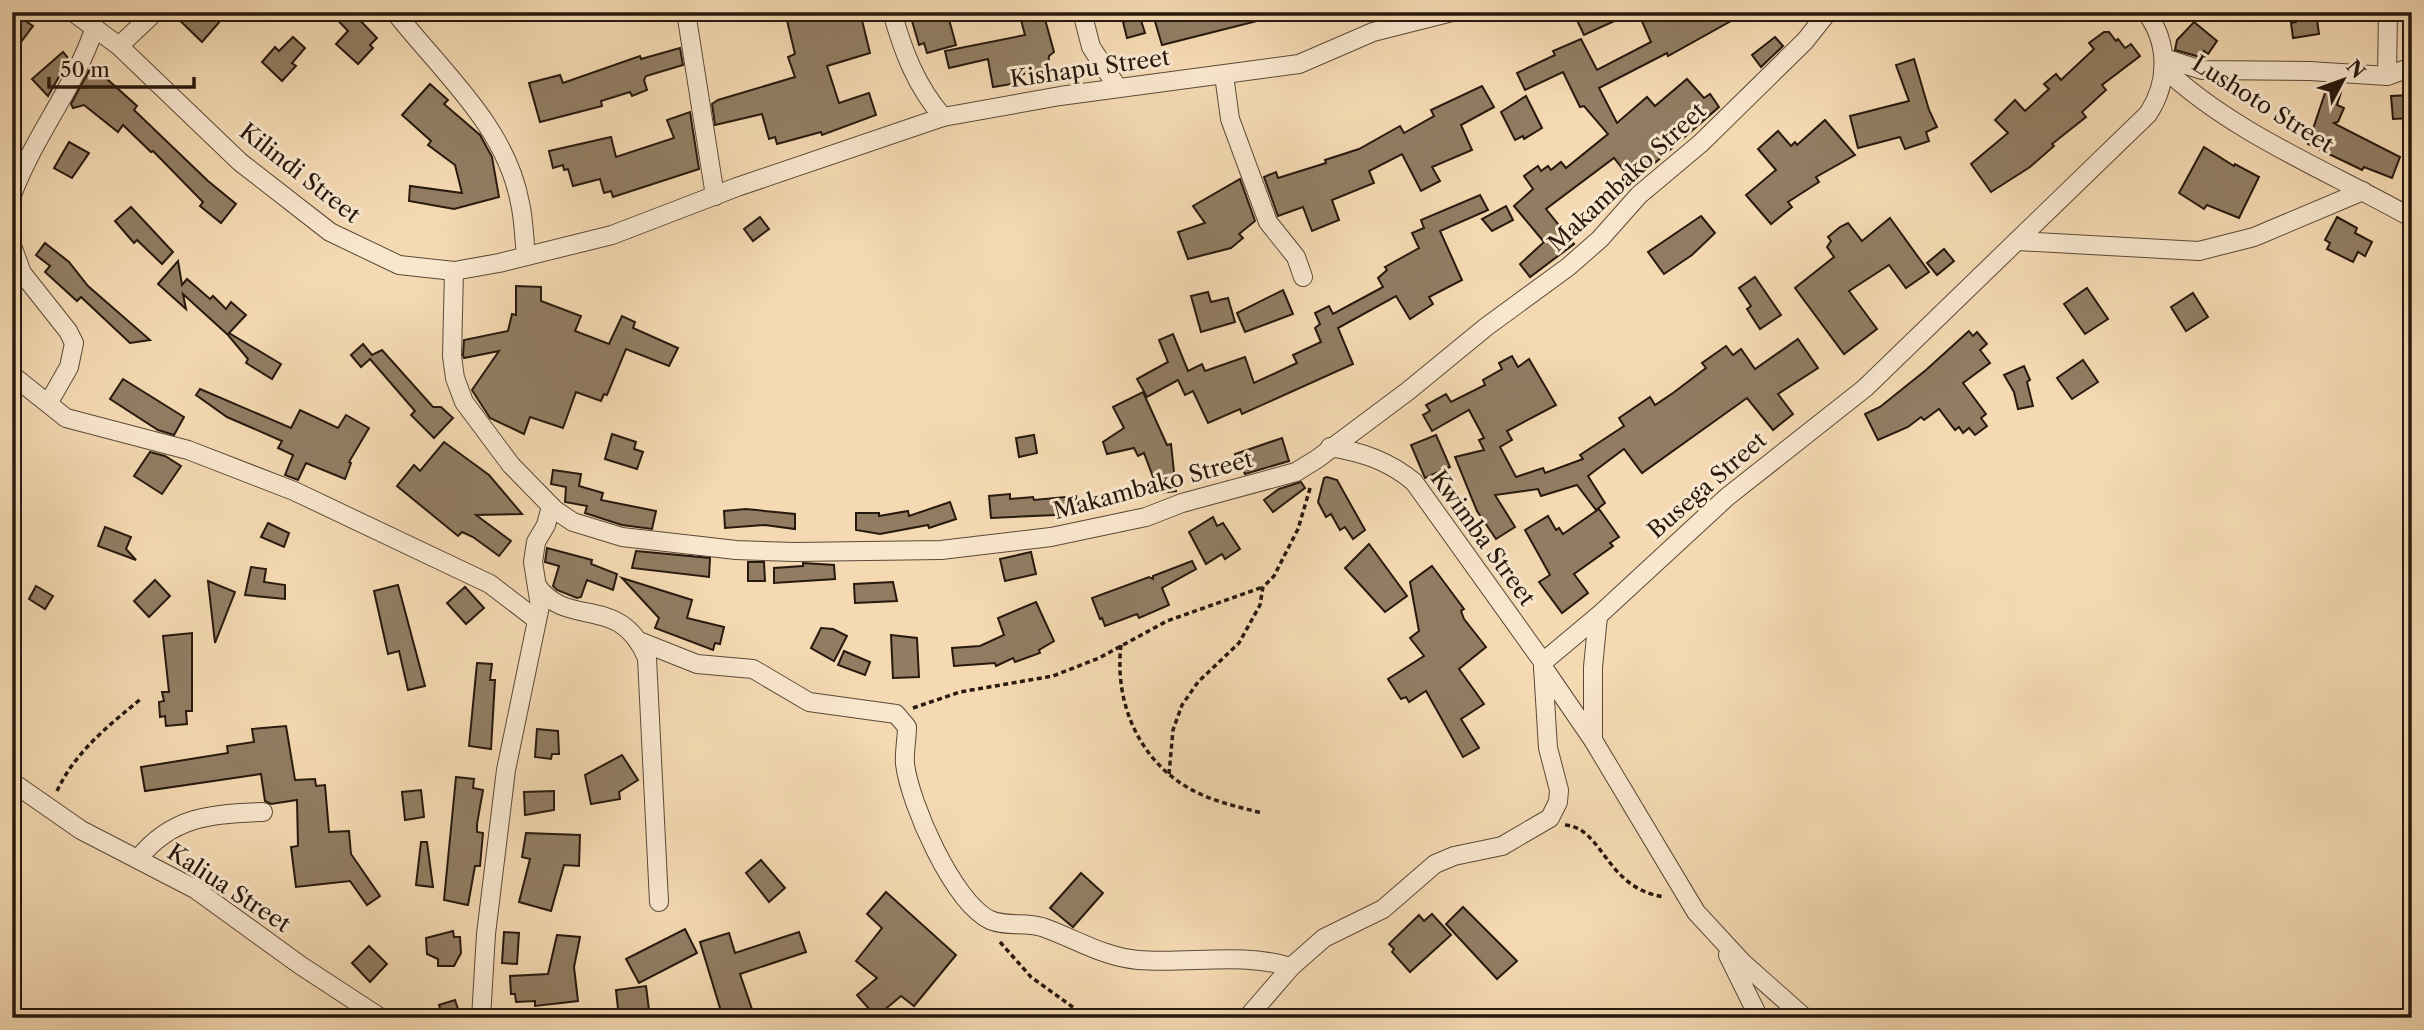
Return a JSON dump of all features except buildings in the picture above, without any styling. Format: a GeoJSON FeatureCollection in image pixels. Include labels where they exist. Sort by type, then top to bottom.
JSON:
{"type":"FeatureCollection","features":[{"type":"Feature","properties":{"kind":"street","name":"Kilindi Street"},"geometry":{"type":"LineString","coordinates":[[74,12],[119,46],[240,162],[330,232],[398,265],[454,271],[526,256],[612,234],[737,187]]}},
{"type":"Feature","properties":{"kind":"street"},"geometry":{"type":"LineString","coordinates":[[119,46],[155,12]]}},
{"type":"Feature","properties":{"kind":"street"},"geometry":{"type":"LineString","coordinates":[[395,12],[486,123],[509,168],[520,201],[526,256]]}},
{"type":"Feature","properties":{"kind":"street"},"geometry":{"type":"LineString","coordinates":[[892,12],[906,60],[921,87],[943,117]]}},
{"type":"Feature","properties":{"kind":"street"},"geometry":{"type":"LineString","coordinates":[[1082,12],[1094,54],[1118,88]]}},
{"type":"Feature","properties":{"kind":"street","name":"Kishapu Street"},"geometry":{"type":"LineString","coordinates":[[737,187],[943,117],[1118,88],[1299,64],[1373,32],[1452,12]]}},
{"type":"Feature","properties":{"kind":"street","name":"Makambako Street"},"geometry":{"type":"LineString","coordinates":[[454,271],[452,356],[454,378],[464,402],[510,465],[551,506],[573,522],[622,537],[736,550],[941,550],[1051,537],[1108,526],[1296,472],[1367,423],[1486,327],[1569,267],[1600,239],[1639,195],[1694,150],[1805,41],[1828,12]]}},
{"type":"Feature","properties":{"kind":"street"},"geometry":{"type":"LineString","coordinates":[[2146,12],[2158,31],[2164,63],[2202,70],[2310,71],[2387,76],[2412,67]]}},
{"type":"Feature","properties":{"kind":"street"},"geometry":{"type":"LineString","coordinates":[[2387,76],[2388,12]]}},
{"type":"Feature","properties":{"kind":"street"},"geometry":{"type":"LineString","coordinates":[[688,13],[715,196]]}},
{"type":"Feature","properties":{"kind":"street"},"geometry":{"type":"LineString","coordinates":[[12,195],[38,139],[85,57],[95,27]]}},
{"type":"Feature","properties":{"kind":"street","name":"Lushoto Street"},"geometry":{"type":"LineString","coordinates":[[2164,63],[2236,120],[2330,175],[2412,218]]}},
{"type":"Feature","properties":{"kind":"street","name":"Busega Street"},"geometry":{"type":"LineString","coordinates":[[1543,664],[1598,617],[1727,497],[1865,388],[2148,114],[2155,101],[2164,63]]}},
{"type":"Feature","properties":{"kind":"street"},"geometry":{"type":"LineString","coordinates":[[1224,75],[1230,118],[1268,222],[1296,257],[1303,277]]}},
{"type":"Feature","properties":{"kind":"street"},"geometry":{"type":"LineString","coordinates":[[2017,240],[2199,251],[2254,237],[2363,191]]}},
{"type":"Feature","properties":{"kind":"street"},"geometry":{"type":"LineString","coordinates":[[12,246],[22,273],[68,331],[74,343],[69,367],[49,402]]}},
{"type":"Feature","properties":{"kind":"street"},"geometry":{"type":"LineString","coordinates":[[12,375],[66,418],[188,450],[267,480],[372,526],[490,584],[537,620]]}},
{"type":"Feature","properties":{"kind":"street","name":"Kwimba Street"},"geometry":{"type":"LineString","coordinates":[[1323,453],[1376,458],[1399,470],[1414,482],[1543,664]]}},
{"type":"Feature","properties":{"kind":"street"},"geometry":{"type":"LineString","coordinates":[[481,1018],[486,934],[506,769],[540,606],[534,583],[536,542],[546,525],[551,506]]}},
{"type":"Feature","properties":{"kind":"street"},"geometry":{"type":"LineString","coordinates":[[534,583],[548,602],[581,613],[608,616],[639,641],[697,664],[753,670],[809,702],[897,714],[907,727],[905,762],[912,792],[941,865],[985,917],[999,923],[1041,927],[1113,955],[1138,960],[1262,960],[1291,967]]}},
{"type":"Feature","properties":{"kind":"street"},"geometry":{"type":"LineString","coordinates":[[1593,740],[1593,667],[1598,617]]}},
{"type":"Feature","properties":{"kind":"street"},"geometry":{"type":"LineString","coordinates":[[639,641],[648,672],[654,861],[659,902]]}},
{"type":"Feature","properties":{"kind":"street"},"geometry":{"type":"LineString","coordinates":[[1543,664],[1593,740],[1686,898],[1721,939],[1805,1018]]}},
{"type":"Feature","properties":{"kind":"street"},"geometry":{"type":"LineString","coordinates":[[1247,1018],[1291,967],[1324,938],[1383,909],[1435,864],[1454,856],[1471,855],[1502,846],[1542,824],[1553,813],[1559,790],[1548,748],[1543,664]]}},
{"type":"Feature","properties":{"kind":"street","name":"Kaliua Street"},"geometry":{"type":"LineString","coordinates":[[12,782],[82,831],[195,889],[300,965],[381,1018]]}},
{"type":"Feature","properties":{"kind":"street"},"geometry":{"type":"LineString","coordinates":[[138,859],[160,834],[182,823],[218,815],[263,813]]}},
{"type":"Feature","properties":{"kind":"street"},"geometry":{"type":"LineString","coordinates":[[1721,939],[1759,1018]]}},
{"type":"Feature","properties":{"kind":"path"},"geometry":{"type":"LineString","coordinates":[[897,714],[960,692],[1053,676],[1167,621],[1263,587],[1274,576],[1298,529],[1323,453]]}},
{"type":"Feature","properties":{"kind":"path"},"geometry":{"type":"LineString","coordinates":[[1169,774],[1173,730],[1181,705],[1198,682],[1239,643],[1259,606],[1263,587]]}},
{"type":"Feature","properties":{"kind":"path"},"geometry":{"type":"LineString","coordinates":[[1121,645],[1122,697],[1129,719],[1154,761],[1194,791],[1262,813]]}},
{"type":"Feature","properties":{"kind":"path"},"geometry":{"type":"LineString","coordinates":[[49,809],[75,761],[112,723],[142,698]]}},
{"type":"Feature","properties":{"kind":"path"},"geometry":{"type":"LineString","coordinates":[[1542,824],[1582,829],[1612,867],[1637,889],[1653,895],[1686,898]]}},
{"type":"Feature","properties":{"kind":"path"},"geometry":{"type":"LineString","coordinates":[[985,917],[991,932],[1031,977],[1088,1018]]}}]}
